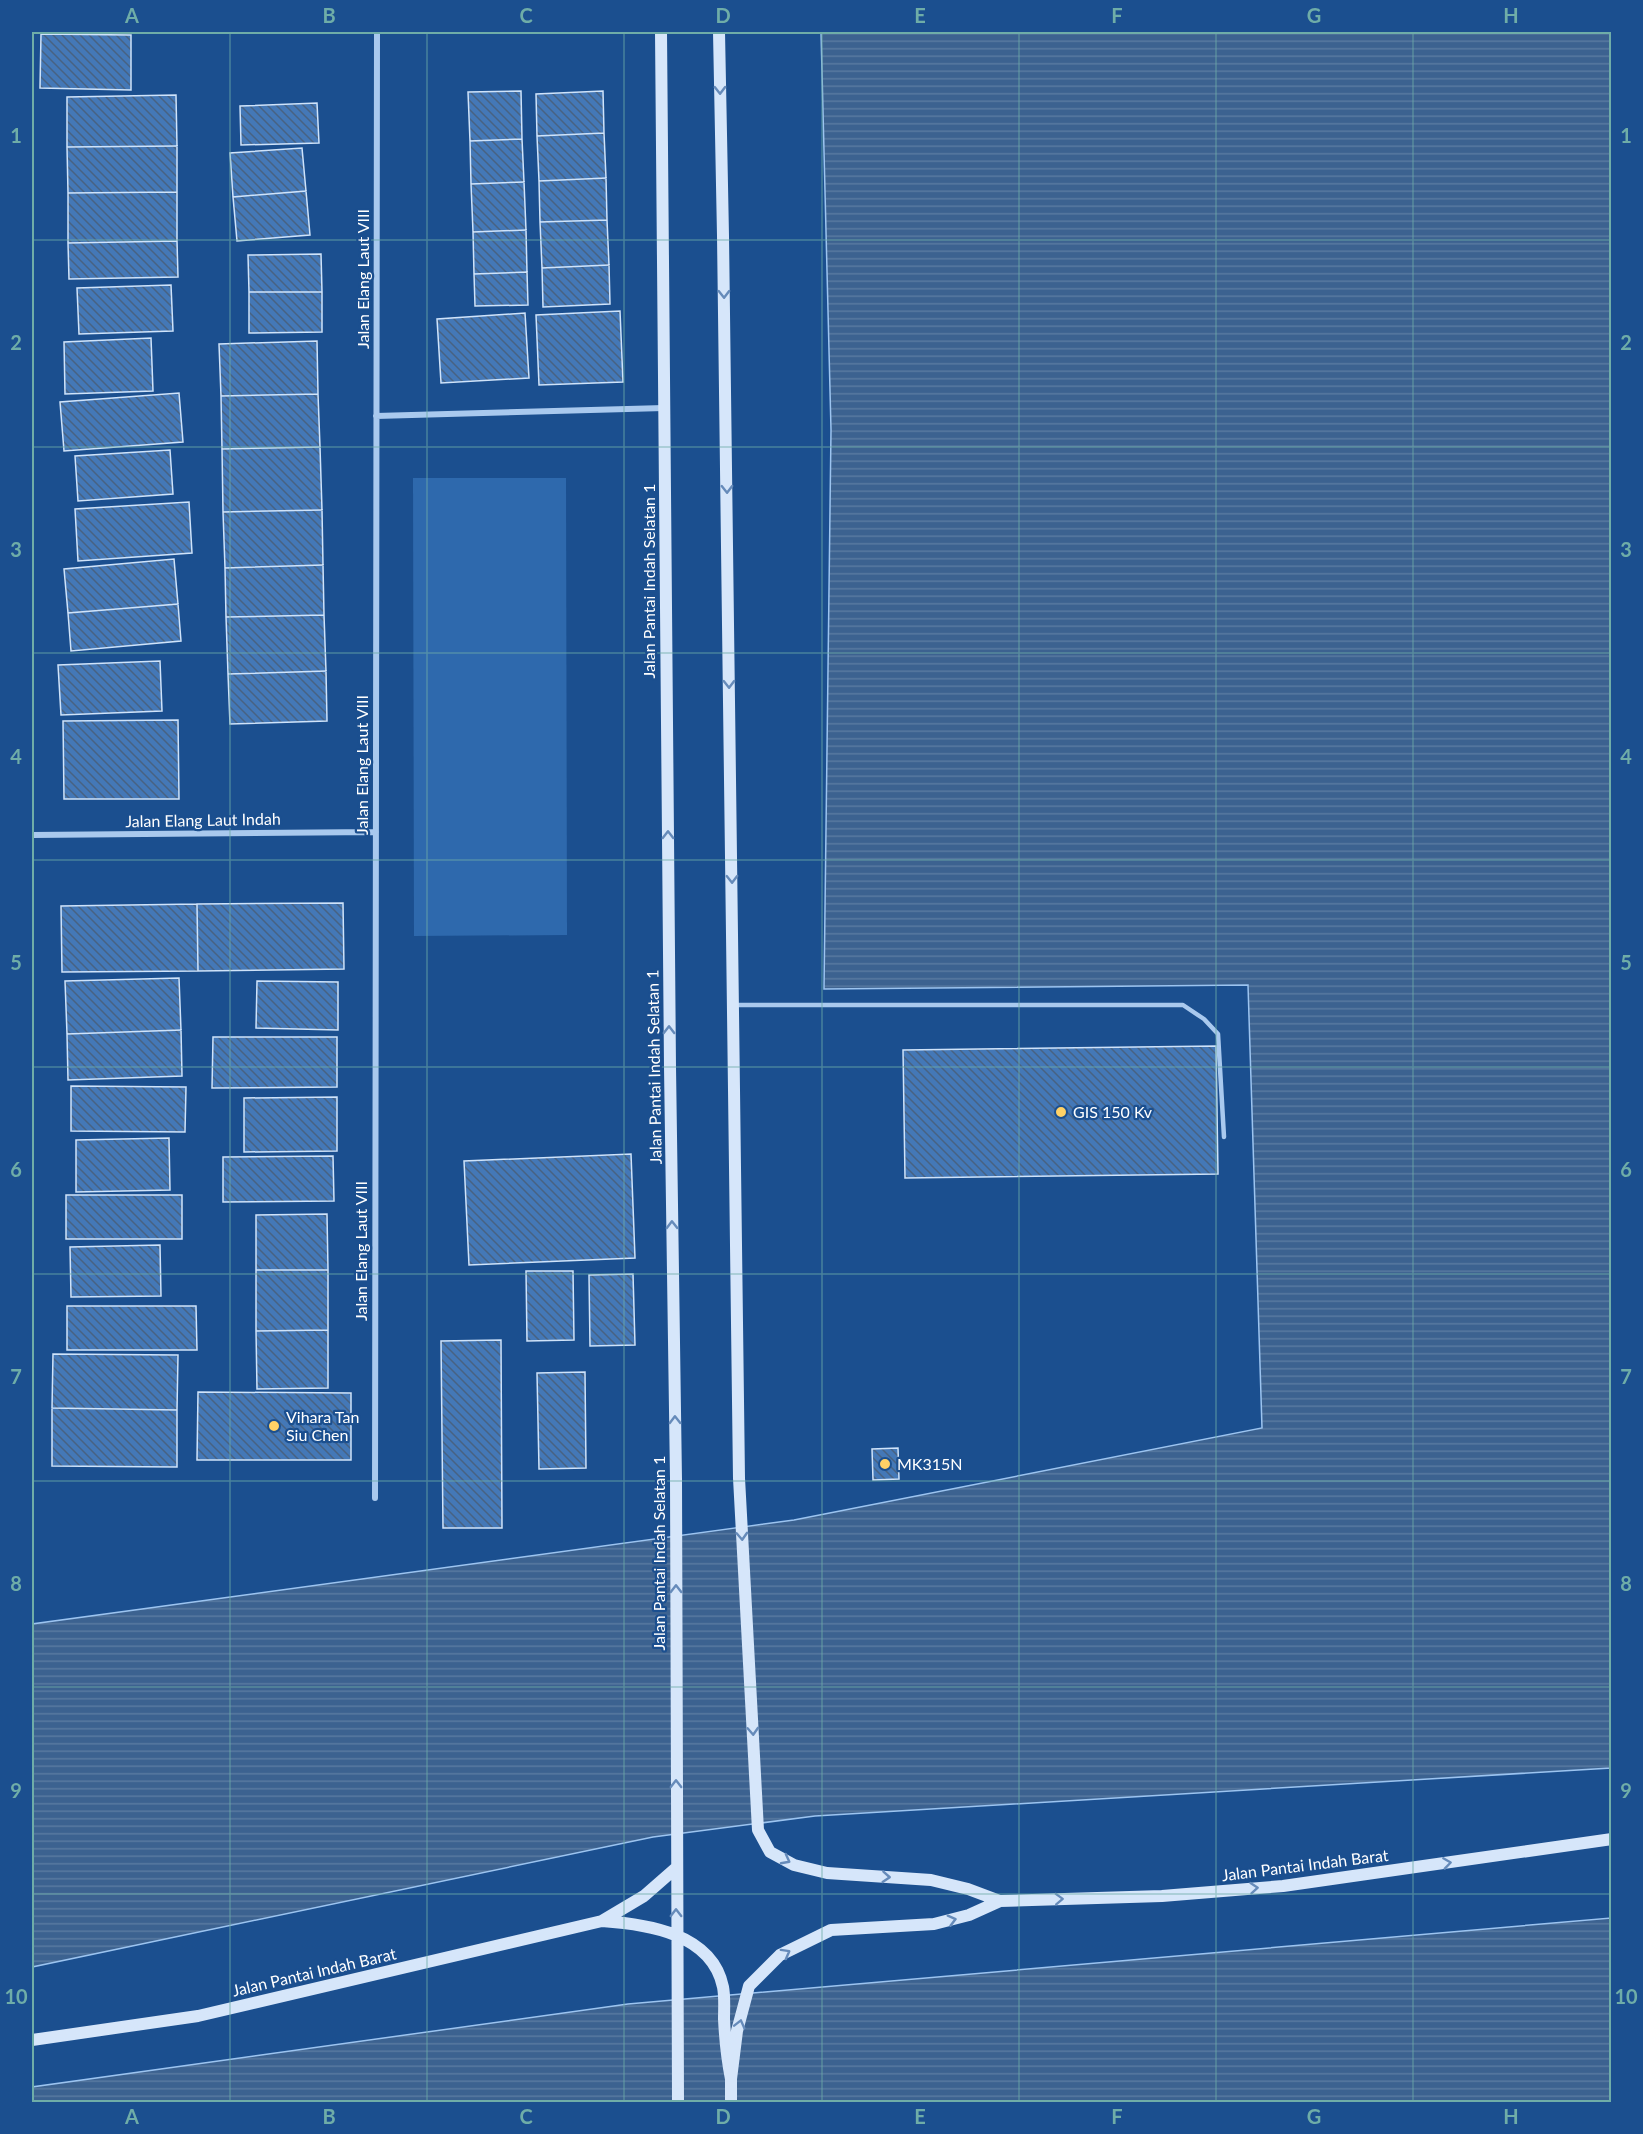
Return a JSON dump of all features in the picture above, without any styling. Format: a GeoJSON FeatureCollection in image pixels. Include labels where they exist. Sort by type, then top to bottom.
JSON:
{"type":"FeatureCollection","features":[{"type":"Feature","properties":{"kind":"street","name":"Jalan Elang Laut VIII"},"geometry":{"type":"LineString","coordinates":[[375,1498],[377,32]]}},
{"type":"Feature","properties":{"kind":"street","name":"Jalan Pantai Indah Selatan 1"},"geometry":{"type":"LineString","coordinates":[[661,32],[676,1479],[678,2103]]}},
{"type":"Feature","properties":{"kind":"street"},"geometry":{"type":"LineString","coordinates":[[719,32],[734,1005]]}},
{"type":"Feature","properties":{"kind":"street"},"geometry":{"type":"LineString","coordinates":[[376,416],[664,408]]}},
{"type":"Feature","properties":{"kind":"street","name":"Jalan Elang Laut Indah"},"geometry":{"type":"LineString","coordinates":[[32,835],[376,832]]}},
{"type":"Feature","properties":{"kind":"street","name":"Jalan Pantai Indah Barat"},"geometry":{"type":"LineString","coordinates":[[734,1005],[739,1478],[758,1830],[770,1852],[794,1865],[827,1873],[931,1880],[968,1889],[1000,1901],[1161,1896],[1283,1886],[1611,1839]]}},
{"type":"Feature","properties":{"kind":"street","name":"Jalan Pantai Indah Barat"},"geometry":{"type":"LineString","coordinates":[[602,1921],[644,1896],[676,1868]]}},
{"type":"Feature","properties":{"kind":"street","name":"Jalan Pantai Indah Barat"},"geometry":{"type":"LineString","coordinates":[[731,2079],[737,2031],[749,1986],[780,1955],[831,1930],[934,1924],[969,1915],[1000,1901]]}},
{"type":"Feature","properties":{"kind":"street","name":"Jalan Pantai Indah Barat"},"geometry":{"type":"LineString","coordinates":[[32,2040],[198,2016],[602,1921],[630,1923],[676,1935],[697,1948],[713,1964],[723,1986],[726,2055],[731,2079]]}},
{"type":"Feature","properties":{"kind":"street"},"geometry":{"type":"LineString","coordinates":[[731,2079],[731,2103]]}},
{"type":"Feature","properties":{"kind":"lane"},"geometry":{"type":"LineString","coordinates":[[734,1005],[1183,1005],[1204,1019],[1218,1034],[1224,1137]]}},
{"type":"Feature","properties":{"kind":"shaded area"},"geometry":{"type":"Polygon","coordinates":[[[821,32],[1611,32],[1611,1768],[815,1816],[653,1837],[32,1967],[32,1624],[794,1520],[1262,1428],[1248,985],[824,989],[831,430],[821,32]]]}},
{"type":"Feature","properties":{"kind":"shaded area"},"geometry":{"type":"Polygon","coordinates":[[[413,478],[566,478],[567,935],[414,936],[413,478]]]}},
{"type":"Feature","properties":{"kind":"shaded area"},"geometry":{"type":"Polygon","coordinates":[[[1611,1918],[1611,2102],[32,2102],[32,2087],[628,2004],[1611,1918]]]}},
{"type":"Feature","properties":{"kind":"building"},"geometry":{"type":"Polygon","coordinates":[[[41,34],[131,35],[131,90],[40,88],[41,34]]]}},
{"type":"Feature","properties":{"kind":"building"},"geometry":{"type":"Polygon","coordinates":[[[521,91],[522,139],[470,141],[468,92],[521,91]]]}},
{"type":"Feature","properties":{"kind":"building"},"geometry":{"type":"Polygon","coordinates":[[[603,91],[604,133],[537,136],[536,94],[603,91]]]}},
{"type":"Feature","properties":{"kind":"building"},"geometry":{"type":"Polygon","coordinates":[[[176,95],[177,146],[67,147],[67,97],[176,95]]]}},
{"type":"Feature","properties":{"kind":"building"},"geometry":{"type":"Polygon","coordinates":[[[317,103],[319,143],[241,145],[240,106],[317,103]]]}},
{"type":"Feature","properties":{"kind":"building"},"geometry":{"type":"Polygon","coordinates":[[[604,133],[606,178],[539,181],[537,136],[604,133]]]}},
{"type":"Feature","properties":{"kind":"building"},"geometry":{"type":"Polygon","coordinates":[[[522,139],[524,182],[471,184],[470,141],[522,139]]]}},
{"type":"Feature","properties":{"kind":"building"},"geometry":{"type":"Polygon","coordinates":[[[177,146],[177,192],[68,193],[67,147],[177,146]]]}},
{"type":"Feature","properties":{"kind":"building"},"geometry":{"type":"Polygon","coordinates":[[[302,148],[306,191],[233,197],[230,153],[302,148]]]}},
{"type":"Feature","properties":{"kind":"building"},"geometry":{"type":"Polygon","coordinates":[[[606,178],[607,220],[540,222],[539,181],[606,178]]]}},
{"type":"Feature","properties":{"kind":"building"},"geometry":{"type":"Polygon","coordinates":[[[524,182],[526,230],[473,232],[471,184],[524,182]]]}},
{"type":"Feature","properties":{"kind":"building"},"geometry":{"type":"Polygon","coordinates":[[[306,191],[310,235],[237,241],[233,197],[306,191]]]}},
{"type":"Feature","properties":{"kind":"building"},"geometry":{"type":"Polygon","coordinates":[[[177,192],[177,241],[68,243],[68,193],[177,192]]]}},
{"type":"Feature","properties":{"kind":"building"},"geometry":{"type":"Polygon","coordinates":[[[607,220],[609,265],[542,268],[540,222],[607,220]]]}},
{"type":"Feature","properties":{"kind":"building"},"geometry":{"type":"Polygon","coordinates":[[[526,230],[527,272],[474,274],[473,232],[526,230]]]}},
{"type":"Feature","properties":{"kind":"building"},"geometry":{"type":"Polygon","coordinates":[[[177,241],[178,277],[69,279],[68,243],[177,241]]]}},
{"type":"Feature","properties":{"kind":"building"},"geometry":{"type":"Polygon","coordinates":[[[321,254],[322,292],[249,292],[248,255],[321,254]]]}},
{"type":"Feature","properties":{"kind":"building"},"geometry":{"type":"Polygon","coordinates":[[[609,265],[610,304],[543,307],[542,268],[609,265]]]}},
{"type":"Feature","properties":{"kind":"building"},"geometry":{"type":"Polygon","coordinates":[[[527,272],[528,305],[475,306],[474,274],[527,272]]]}},
{"type":"Feature","properties":{"kind":"building"},"geometry":{"type":"Polygon","coordinates":[[[171,285],[173,331],[79,334],[77,288],[171,285]]]}},
{"type":"Feature","properties":{"kind":"building"},"geometry":{"type":"Polygon","coordinates":[[[249,292],[322,292],[322,332],[249,333],[249,292]]]}},
{"type":"Feature","properties":{"kind":"building"},"geometry":{"type":"Polygon","coordinates":[[[620,311],[623,382],[539,385],[536,315],[620,311]]]}},
{"type":"Feature","properties":{"kind":"building"},"geometry":{"type":"Polygon","coordinates":[[[525,313],[529,378],[441,383],[437,319],[525,313]]]}},
{"type":"Feature","properties":{"kind":"building"},"geometry":{"type":"Polygon","coordinates":[[[151,338],[153,391],[65,394],[64,342],[151,338]]]}},
{"type":"Feature","properties":{"kind":"building"},"geometry":{"type":"Polygon","coordinates":[[[317,341],[318,394],[221,396],[219,344],[317,341]]]}},
{"type":"Feature","properties":{"kind":"building"},"geometry":{"type":"Polygon","coordinates":[[[179,393],[183,442],[64,451],[60,402],[179,393]]]}},
{"type":"Feature","properties":{"kind":"building"},"geometry":{"type":"Polygon","coordinates":[[[318,394],[320,447],[222,449],[221,396],[318,394]]]}},
{"type":"Feature","properties":{"kind":"building"},"geometry":{"type":"Polygon","coordinates":[[[320,447],[322,510],[223,512],[222,449],[320,447]]]}},
{"type":"Feature","properties":{"kind":"building"},"geometry":{"type":"Polygon","coordinates":[[[170,450],[173,494],[78,501],[75,456],[170,450]]]}},
{"type":"Feature","properties":{"kind":"building"},"geometry":{"type":"Polygon","coordinates":[[[189,502],[192,553],[78,561],[75,509],[189,502]]]}},
{"type":"Feature","properties":{"kind":"building"},"geometry":{"type":"Polygon","coordinates":[[[322,510],[323,565],[225,568],[223,512],[322,510]]]}},
{"type":"Feature","properties":{"kind":"building"},"geometry":{"type":"Polygon","coordinates":[[[174,559],[178,604],[68,613],[64,569],[174,559]]]}},
{"type":"Feature","properties":{"kind":"building"},"geometry":{"type":"Polygon","coordinates":[[[323,565],[324,615],[226,617],[225,568],[323,565]]]}},
{"type":"Feature","properties":{"kind":"building"},"geometry":{"type":"Polygon","coordinates":[[[178,604],[181,641],[71,651],[68,613],[178,604]]]}},
{"type":"Feature","properties":{"kind":"building"},"geometry":{"type":"Polygon","coordinates":[[[324,615],[326,671],[228,674],[226,617],[324,615]]]}},
{"type":"Feature","properties":{"kind":"building"},"geometry":{"type":"Polygon","coordinates":[[[160,661],[162,711],[61,715],[58,665],[160,661]]]}},
{"type":"Feature","properties":{"kind":"building"},"geometry":{"type":"Polygon","coordinates":[[[326,671],[327,721],[230,724],[228,674],[326,671]]]}},
{"type":"Feature","properties":{"kind":"building"},"geometry":{"type":"Polygon","coordinates":[[[178,720],[179,799],[64,799],[63,721],[178,720]]]}},
{"type":"Feature","properties":{"kind":"building"},"geometry":{"type":"Polygon","coordinates":[[[343,903],[344,969],[198,971],[197,904],[343,903]]]}},
{"type":"Feature","properties":{"kind":"building"},"geometry":{"type":"Polygon","coordinates":[[[197,904],[198,971],[62,972],[61,906],[197,904]]]}},
{"type":"Feature","properties":{"kind":"building"},"geometry":{"type":"Polygon","coordinates":[[[179,978],[181,1030],[67,1034],[65,981],[179,978]]]}},
{"type":"Feature","properties":{"kind":"building"},"geometry":{"type":"Polygon","coordinates":[[[257,981],[338,982],[338,1030],[256,1028],[257,981]]]}},
{"type":"Feature","properties":{"kind":"building"},"geometry":{"type":"Polygon","coordinates":[[[181,1030],[182,1076],[68,1080],[67,1034],[181,1030]]]}},
{"type":"Feature","properties":{"kind":"building"},"geometry":{"type":"Polygon","coordinates":[[[213,1037],[337,1037],[337,1087],[212,1088],[213,1037]]]}},
{"type":"Feature","properties":{"kind":"building","name":"GIS 150 Kv"},"geometry":{"type":"Polygon","coordinates":[[[1216,1046],[1218,1174],[905,1178],[903,1050],[1216,1046]]]}},
{"type":"Feature","properties":{"kind":"building"},"geometry":{"type":"Polygon","coordinates":[[[71,1086],[186,1087],[185,1132],[71,1131],[71,1086]]]}},
{"type":"Feature","properties":{"kind":"building"},"geometry":{"type":"Polygon","coordinates":[[[337,1097],[337,1151],[244,1152],[244,1098],[337,1097]]]}},
{"type":"Feature","properties":{"kind":"building"},"geometry":{"type":"Polygon","coordinates":[[[169,1138],[170,1190],[76,1192],[76,1140],[169,1138]]]}},
{"type":"Feature","properties":{"kind":"building"},"geometry":{"type":"Polygon","coordinates":[[[631,1154],[635,1258],[469,1265],[464,1161],[631,1154]]]}},
{"type":"Feature","properties":{"kind":"building"},"geometry":{"type":"Polygon","coordinates":[[[333,1156],[334,1201],[223,1202],[223,1157],[333,1156]]]}},
{"type":"Feature","properties":{"kind":"building"},"geometry":{"type":"Polygon","coordinates":[[[66,1195],[182,1195],[182,1239],[66,1239],[66,1195]]]}},
{"type":"Feature","properties":{"kind":"building"},"geometry":{"type":"Polygon","coordinates":[[[327,1214],[328,1270],[256,1270],[256,1215],[327,1214]]]}},
{"type":"Feature","properties":{"kind":"building"},"geometry":{"type":"Polygon","coordinates":[[[160,1245],[161,1296],[71,1297],[70,1247],[160,1245]]]}},
{"type":"Feature","properties":{"kind":"building"},"geometry":{"type":"Polygon","coordinates":[[[256,1270],[328,1270],[328,1330],[256,1331],[256,1270]]]}},
{"type":"Feature","properties":{"kind":"building"},"geometry":{"type":"Polygon","coordinates":[[[526,1271],[573,1271],[574,1340],[527,1341],[526,1271]]]}},
{"type":"Feature","properties":{"kind":"building"},"geometry":{"type":"Polygon","coordinates":[[[633,1274],[635,1345],[590,1346],[589,1275],[633,1274]]]}},
{"type":"Feature","properties":{"kind":"building"},"geometry":{"type":"Polygon","coordinates":[[[67,1306],[196,1306],[197,1350],[67,1350],[67,1306]]]}},
{"type":"Feature","properties":{"kind":"building"},"geometry":{"type":"Polygon","coordinates":[[[328,1330],[328,1388],[257,1389],[256,1331],[328,1330]]]}},
{"type":"Feature","properties":{"kind":"building"},"geometry":{"type":"Polygon","coordinates":[[[501,1340],[502,1528],[443,1528],[441,1341],[501,1340]]]}},
{"type":"Feature","properties":{"kind":"building"},"geometry":{"type":"Polygon","coordinates":[[[53,1354],[178,1355],[177,1410],[52,1408],[53,1354]]]}},
{"type":"Feature","properties":{"kind":"building"},"geometry":{"type":"Polygon","coordinates":[[[585,1372],[586,1468],[539,1469],[537,1373],[585,1372]]]}},
{"type":"Feature","properties":{"kind":"building","name":"Vihara Tan Siu Chen"},"geometry":{"type":"Polygon","coordinates":[[[198,1392],[351,1393],[351,1460],[197,1460],[198,1392]]]}},
{"type":"Feature","properties":{"kind":"building"},"geometry":{"type":"Polygon","coordinates":[[[52,1408],[177,1410],[177,1467],[52,1466],[52,1408]]]}},
{"type":"Feature","properties":{"kind":"building","name":"MK315N"},"geometry":{"type":"Polygon","coordinates":[[[898,1448],[899,1479],[873,1480],[872,1449],[898,1448]]]}},
{"type":"Feature","properties":{"kind":"place","name":"GIS 150 Kv"},"geometry":{"type":"Point","coordinates":[1061,1112]}},
{"type":"Feature","properties":{"kind":"place","name":"Vihara Tan Siu Chen"},"geometry":{"type":"Point","coordinates":[274,1426]}},
{"type":"Feature","properties":{"kind":"place","name":"MK315N"},"geometry":{"type":"Point","coordinates":[885,1464]}}]}
